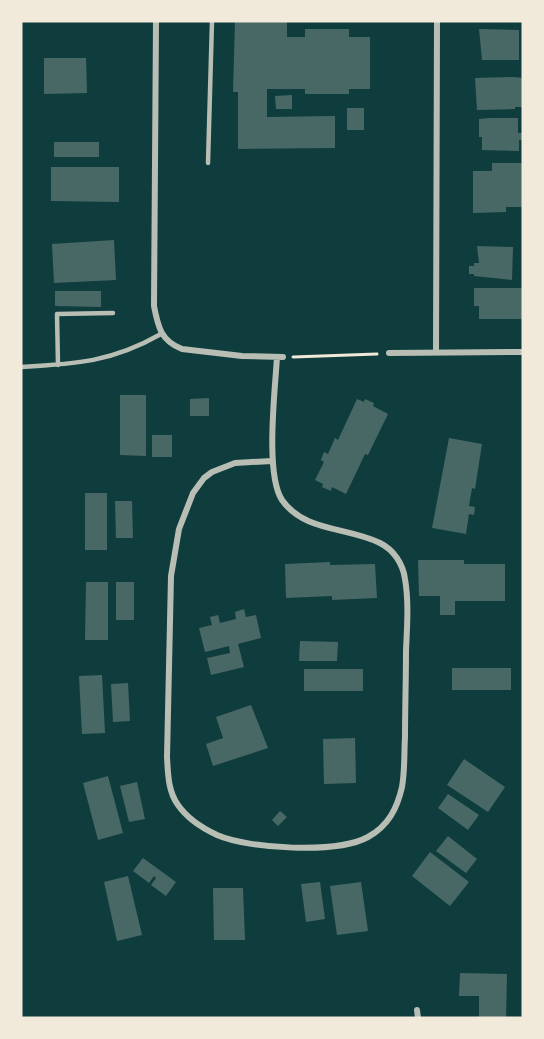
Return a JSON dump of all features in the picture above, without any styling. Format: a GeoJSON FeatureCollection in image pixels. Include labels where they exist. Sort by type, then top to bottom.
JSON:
{"type":"FeatureCollection","features":[{"type":"Feature","properties":{"kind":"street"},"geometry":{"type":"LineString","coordinates":[[156,21],[154,306],[161,334],[174,346],[182,349],[214,354],[280,357],[272,461],[278,493],[290,509],[301,517],[316,524],[383,544],[398,559],[405,579],[406,677],[404,773],[401,790],[389,820],[369,836],[349,845],[287,847],[230,840],[203,828],[189,817],[176,803],[170,786],[167,757],[171,576],[179,529],[193,493],[204,478],[212,472],[235,464],[272,461]]}},
{"type":"Feature","properties":{"kind":"street"},"geometry":{"type":"LineString","coordinates":[[436,352],[437,21]]}},
{"type":"Feature","properties":{"kind":"street"},"geometry":{"type":"LineString","coordinates":[[389,353],[523,352]]}},
{"type":"Feature","properties":{"kind":"street"},"geometry":{"type":"LineString","coordinates":[[417,1010],[418,1018]]}},
{"type":"Feature","properties":{"kind":"lane"},"geometry":{"type":"LineString","coordinates":[[208,163],[212,21]]}},
{"type":"Feature","properties":{"kind":"lane"},"geometry":{"type":"LineString","coordinates":[[58,365],[57,314],[113,314]]}},
{"type":"Feature","properties":{"kind":"lane"},"geometry":{"type":"LineString","coordinates":[[21,367],[90,362],[116,355],[161,334]]}},
{"type":"Feature","properties":{"kind":"path"},"geometry":{"type":"LineString","coordinates":[[280,357],[389,353]]}},
{"type":"Feature","properties":{"kind":"building"},"geometry":{"type":"Polygon","coordinates":[[[235,21],[287,21],[287,37],[305,37],[305,29],[349,29],[349,37],[370,37],[370,89],[349,89],[349,94],[305,94],[305,89],[267,89],[267,117],[335,116],[335,148],[238,149],[238,92],[233,92],[235,21]]]}},
{"type":"Feature","properties":{"kind":"building"},"geometry":{"type":"Polygon","coordinates":[[[479,29],[519,30],[519,60],[482,60],[479,29]]]}},
{"type":"Feature","properties":{"kind":"building"},"geometry":{"type":"Polygon","coordinates":[[[44,58],[86,58],[87,93],[44,94],[44,58]]]}},
{"type":"Feature","properties":{"kind":"building"},"geometry":{"type":"Polygon","coordinates":[[[475,78],[523,78],[523,107],[477,110],[475,78]]]}},
{"type":"Feature","properties":{"kind":"building"},"geometry":{"type":"Polygon","coordinates":[[[292,95],[292,109],[276,109],[275,96],[292,95]]]}},
{"type":"Feature","properties":{"kind":"building"},"geometry":{"type":"Polygon","coordinates":[[[347,108],[364,108],[364,130],[347,130],[347,108]]]}},
{"type":"Feature","properties":{"kind":"building"},"geometry":{"type":"Polygon","coordinates":[[[518,118],[518,133],[522,133],[522,140],[519,140],[519,151],[482,150],[479,119],[518,118]]]}},
{"type":"Feature","properties":{"kind":"building"},"geometry":{"type":"Polygon","coordinates":[[[54,142],[99,142],[99,157],[54,157],[54,142]]]}},
{"type":"Feature","properties":{"kind":"building"},"geometry":{"type":"Polygon","coordinates":[[[492,163],[523,163],[523,207],[506,207],[506,212],[473,213],[473,171],[492,171],[492,163]]]}},
{"type":"Feature","properties":{"kind":"building"},"geometry":{"type":"Polygon","coordinates":[[[51,167],[119,167],[119,202],[51,201],[51,167]]]}},
{"type":"Feature","properties":{"kind":"building"},"geometry":{"type":"Polygon","coordinates":[[[114,240],[116,280],[54,283],[52,244],[114,240]]]}},
{"type":"Feature","properties":{"kind":"building"},"geometry":{"type":"Polygon","coordinates":[[[477,246],[513,247],[512,280],[469,274],[469,266],[479,263],[477,246]]]}},
{"type":"Feature","properties":{"kind":"building"},"geometry":{"type":"Polygon","coordinates":[[[474,288],[523,288],[523,319],[479,319],[479,306],[474,306],[474,288]]]}},
{"type":"Feature","properties":{"kind":"building"},"geometry":{"type":"Polygon","coordinates":[[[55,291],[101,291],[101,307],[55,306],[55,291]]]}},
{"type":"Feature","properties":{"kind":"building"},"geometry":{"type":"Polygon","coordinates":[[[120,395],[146,395],[146,456],[120,455],[120,395]]]}},
{"type":"Feature","properties":{"kind":"building"},"geometry":{"type":"Polygon","coordinates":[[[209,398],[209,416],[190,416],[190,399],[209,398]]]}},
{"type":"Feature","properties":{"kind":"building"},"geometry":{"type":"Polygon","coordinates":[[[357,399],[364,402],[365,399],[374,403],[373,406],[388,414],[346,494],[332,487],[331,491],[322,487],[323,484],[315,480],[324,462],[321,460],[324,452],[328,454],[335,438],[338,440],[357,399]]]}},
{"type":"Feature","properties":{"kind":"building"},"geometry":{"type":"Polygon","coordinates":[[[152,435],[172,435],[172,457],[152,457],[152,435]]]}},
{"type":"Feature","properties":{"kind":"building"},"geometry":{"type":"Polygon","coordinates":[[[449,438],[482,444],[475,489],[472,488],[469,506],[475,507],[474,515],[469,514],[466,534],[432,528],[449,438]]]}},
{"type":"Feature","properties":{"kind":"building"},"geometry":{"type":"Polygon","coordinates":[[[85,493],[107,493],[107,550],[85,550],[85,493]]]}},
{"type":"Feature","properties":{"kind":"building"},"geometry":{"type":"Polygon","coordinates":[[[115,501],[132,501],[133,538],[116,538],[115,501]]]}},
{"type":"Feature","properties":{"kind":"building"},"geometry":{"type":"Polygon","coordinates":[[[418,560],[464,560],[464,564],[505,564],[505,601],[455,601],[455,615],[440,615],[440,596],[419,596],[418,560]]]}},
{"type":"Feature","properties":{"kind":"building"},"geometry":{"type":"Polygon","coordinates":[[[330,562],[330,565],[375,564],[377,598],[332,600],[332,596],[286,598],[285,564],[330,562]]]}},
{"type":"Feature","properties":{"kind":"building"},"geometry":{"type":"Polygon","coordinates":[[[86,582],[108,582],[108,640],[85,640],[86,582]]]}},
{"type":"Feature","properties":{"kind":"building"},"geometry":{"type":"Polygon","coordinates":[[[116,582],[134,582],[134,620],[116,620],[116,582]]]}},
{"type":"Feature","properties":{"kind":"building"},"geometry":{"type":"Polygon","coordinates":[[[244,609],[246,617],[256,615],[261,638],[238,644],[244,667],[211,675],[207,658],[230,653],[229,646],[205,652],[199,628],[212,625],[210,617],[218,615],[220,623],[236,619],[235,612],[244,609]]]}},
{"type":"Feature","properties":{"kind":"building"},"geometry":{"type":"Polygon","coordinates":[[[300,641],[338,642],[337,661],[299,661],[300,641]]]}},
{"type":"Feature","properties":{"kind":"building"},"geometry":{"type":"Polygon","coordinates":[[[452,668],[511,668],[511,690],[452,690],[452,668]]]}},
{"type":"Feature","properties":{"kind":"building"},"geometry":{"type":"Polygon","coordinates":[[[304,669],[363,669],[363,691],[304,691],[304,669]]]}},
{"type":"Feature","properties":{"kind":"building"},"geometry":{"type":"Polygon","coordinates":[[[102,675],[105,733],[82,734],[79,676],[102,675]]]}},
{"type":"Feature","properties":{"kind":"building"},"geometry":{"type":"Polygon","coordinates":[[[128,683],[130,721],[113,722],[111,684],[128,683]]]}},
{"type":"Feature","properties":{"kind":"building"},"geometry":{"type":"Polygon","coordinates":[[[251,705],[268,748],[213,766],[206,744],[223,738],[216,717],[251,705]]]}},
{"type":"Feature","properties":{"kind":"building"},"geometry":{"type":"Polygon","coordinates":[[[355,738],[356,783],[324,784],[323,739],[355,738]]]}},
{"type":"Feature","properties":{"kind":"building"},"geometry":{"type":"Polygon","coordinates":[[[464,759],[505,787],[488,812],[447,785],[464,759]]]}},
{"type":"Feature","properties":{"kind":"building"},"geometry":{"type":"Polygon","coordinates":[[[108,776],[123,833],[98,840],[83,783],[108,776]]]}},
{"type":"Feature","properties":{"kind":"building"},"geometry":{"type":"Polygon","coordinates":[[[137,782],[145,819],[129,822],[120,786],[137,782]]]}},
{"type":"Feature","properties":{"kind":"building"},"geometry":{"type":"Polygon","coordinates":[[[448,794],[479,815],[468,830],[438,808],[448,794]]]}},
{"type":"Feature","properties":{"kind":"building"},"geometry":{"type":"Polygon","coordinates":[[[280,811],[287,817],[278,826],[272,820],[280,811]]]}},
{"type":"Feature","properties":{"kind":"building"},"geometry":{"type":"Polygon","coordinates":[[[448,836],[477,859],[466,873],[436,851],[448,836]]]}},
{"type":"Feature","properties":{"kind":"building"},"geometry":{"type":"Polygon","coordinates":[[[430,852],[469,882],[450,906],[412,876],[430,852]]]}},
{"type":"Feature","properties":{"kind":"building"},"geometry":{"type":"Polygon","coordinates":[[[143,858],[176,882],[166,896],[151,885],[156,878],[154,876],[149,883],[133,871],[143,858]]]}},
{"type":"Feature","properties":{"kind":"building"},"geometry":{"type":"Polygon","coordinates":[[[128,876],[142,935],[117,941],[104,882],[128,876]]]}},
{"type":"Feature","properties":{"kind":"building"},"geometry":{"type":"Polygon","coordinates":[[[320,882],[325,919],[306,922],[301,884],[320,882]]]}},
{"type":"Feature","properties":{"kind":"building"},"geometry":{"type":"Polygon","coordinates":[[[361,882],[368,931],[337,935],[330,886],[361,882]]]}},
{"type":"Feature","properties":{"kind":"building"},"geometry":{"type":"Polygon","coordinates":[[[213,888],[243,888],[245,940],[214,940],[213,888]]]}},
{"type":"Feature","properties":{"kind":"building"},"geometry":{"type":"Polygon","coordinates":[[[460,973],[507,974],[506,1018],[479,1018],[479,996],[459,996],[460,973]]]}}]}
